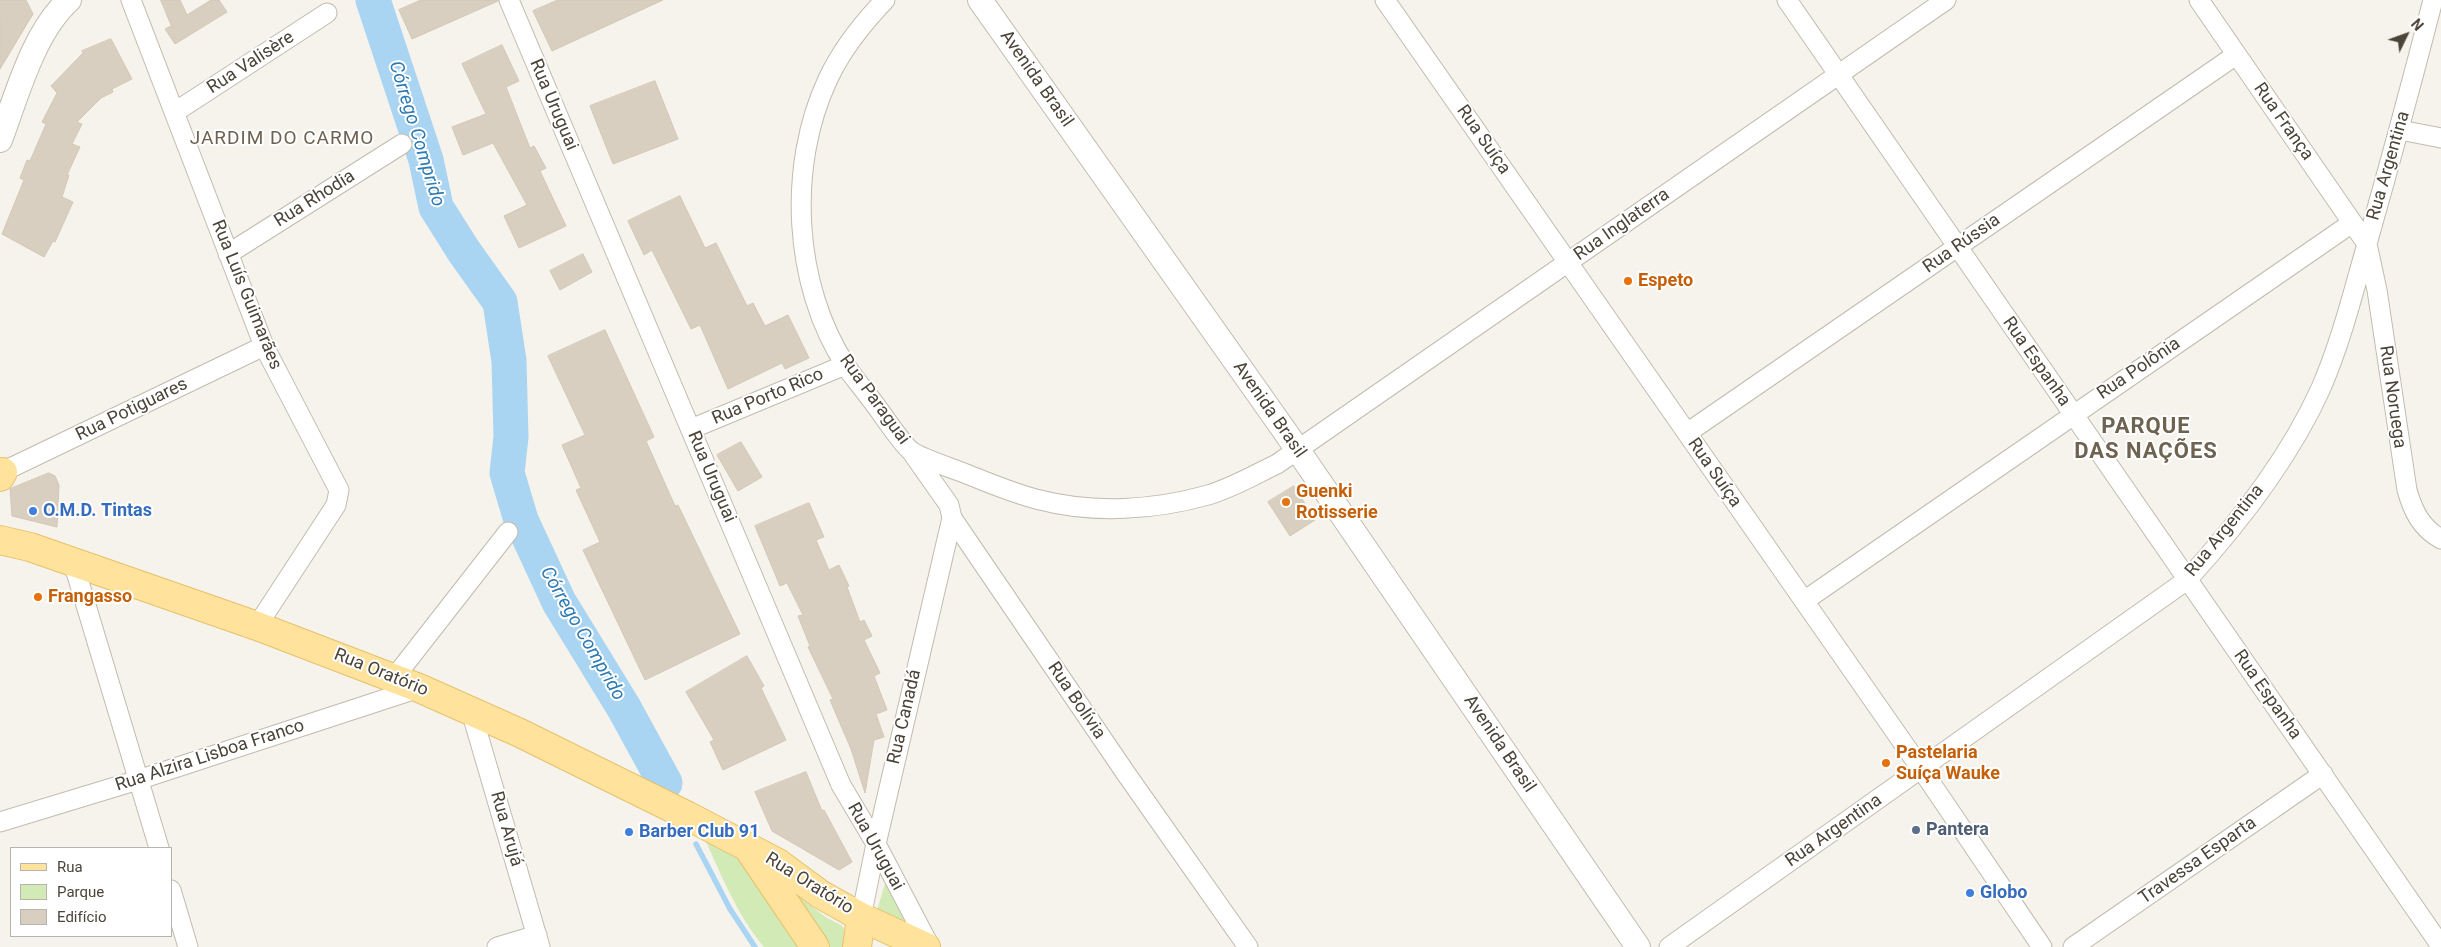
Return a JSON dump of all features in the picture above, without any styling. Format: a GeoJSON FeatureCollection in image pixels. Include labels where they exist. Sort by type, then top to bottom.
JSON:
{"type":"FeatureCollection","features":[{"type":"Feature","properties":{"kind":"main road","name":"Rua Oratório"},"geometry":{"type":"LineString","coordinates":[[0,540],[73,562],[257,626],[407,683],[471,711],[746,846],[778,863],[820,894],[861,917],[926,947]]}},
{"type":"Feature","properties":{"kind":"main road","name":"Rua Oratório"},"geometry":{"type":"LineString","coordinates":[[746,846],[815,947]]}},
{"type":"Feature","properties":{"kind":"main road"},"geometry":{"type":"LineString","coordinates":[[857,947],[861,917]]}},
{"type":"Feature","properties":{"kind":"main road"},"geometry":{"type":"LineString","coordinates":[[868,947],[890,930]]}},
{"type":"Feature","properties":{"kind":"street"},"geometry":{"type":"LineString","coordinates":[[0,140],[38,43],[55,15],[69,0]]}},
{"type":"Feature","properties":{"kind":"street","name":"Rua Luís Guimarães"},"geometry":{"type":"LineString","coordinates":[[131,0],[264,346],[337,484],[340,495],[336,505],[257,626]]}},
{"type":"Feature","properties":{"kind":"street","name":"Rua Uruguai"},"geometry":{"type":"LineString","coordinates":[[509,0],[841,785],[876,844],[930,947]]}},
{"type":"Feature","properties":{"kind":"street","name":"Rua Paraguai"},"geometry":{"type":"LineString","coordinates":[[885,0],[866,19],[844,48],[827,80],[810,129],[802,182],[802,232],[804,256],[811,285],[824,322],[845,365],[911,451],[1005,490],[1041,501],[1086,507],[1127,508],[1169,504],[1209,494],[1277,464],[1297,450]]}},
{"type":"Feature","properties":{"kind":"street","name":"Avenida Brasil"},"geometry":{"type":"LineString","coordinates":[[980,0],[1297,450],[1638,947]]}},
{"type":"Feature","properties":{"kind":"street","name":"Rua Suíça"},"geometry":{"type":"LineString","coordinates":[[1385,0],[1922,770],[2042,947]]}},
{"type":"Feature","properties":{"kind":"street","name":"Rua Espanha"},"geometry":{"type":"LineString","coordinates":[[1787,0],[2441,946]]}},
{"type":"Feature","properties":{"kind":"street","name":"Rua Inglaterra"},"geometry":{"type":"LineString","coordinates":[[1297,450],[1946,0]]}},
{"type":"Feature","properties":{"kind":"street","name":"Rua França"},"geometry":{"type":"LineString","coordinates":[[2199,0],[2367,244]]}},
{"type":"Feature","properties":{"kind":"street","name":"Rua Argentina"},"geometry":{"type":"LineString","coordinates":[[1669,947],[1922,770],[2188,580],[2211,554],[2281,461],[2296,437],[2321,387],[2340,339],[2400,130],[2433,0]]}},
{"type":"Feature","properties":{"kind":"street","name":"Rua Valisère"},"geometry":{"type":"LineString","coordinates":[[175,112],[327,13]]}},
{"type":"Feature","properties":{"kind":"street","name":"Rua Rússia"},"geometry":{"type":"LineString","coordinates":[[1687,434],[2236,55]]}},
{"type":"Feature","properties":{"kind":"street"},"geometry":{"type":"LineString","coordinates":[[2400,130],[2441,138]]}},
{"type":"Feature","properties":{"kind":"street","name":"Rua Rhodia"},"geometry":{"type":"LineString","coordinates":[[228,254],[402,144]]}},
{"type":"Feature","properties":{"kind":"street","name":"Rua Polônia"},"geometry":{"type":"LineString","coordinates":[[1804,602],[2073,414],[2352,223]]}},
{"type":"Feature","properties":{"kind":"street","name":"Rua Noruega"},"geometry":{"type":"LineString","coordinates":[[2367,244],[2377,290],[2407,490],[2418,520],[2429,532],[2441,539]]}},
{"type":"Feature","properties":{"kind":"street","name":"Rua Potiguares"},"geometry":{"type":"LineString","coordinates":[[1,474],[264,346]]}},
{"type":"Feature","properties":{"kind":"street","name":"Rua Porto Rico"},"geometry":{"type":"LineString","coordinates":[[691,429],[845,365]]}},
{"type":"Feature","properties":{"kind":"street","name":"Rua Bolívia"},"geometry":{"type":"LineString","coordinates":[[911,451],[949,505],[952,518],[1127,775],[1248,947]]}},
{"type":"Feature","properties":{"kind":"street","name":"Rua Canadá"},"geometry":{"type":"LineString","coordinates":[[861,917],[876,844],[952,518]]}},
{"type":"Feature","properties":{"kind":"street"},"geometry":{"type":"LineString","coordinates":[[407,683],[508,532]]}},
{"type":"Feature","properties":{"kind":"street"},"geometry":{"type":"LineString","coordinates":[[73,562],[158,847]]}},
{"type":"Feature","properties":{"kind":"street","name":"Rua Alzira Lisboa Franco"},"geometry":{"type":"LineString","coordinates":[[0,822],[138,780],[407,683]]}},
{"type":"Feature","properties":{"kind":"street","name":"Rua Arujá"},"geometry":{"type":"LineString","coordinates":[[471,711],[539,941]]}},
{"type":"Feature","properties":{"kind":"street","name":"Travessa Esparta"},"geometry":{"type":"LineString","coordinates":[[2073,947],[2322,774]]}},
{"type":"Feature","properties":{"kind":"street"},"geometry":{"type":"LineString","coordinates":[[172,893],[188,947]]}},
{"type":"Feature","properties":{"kind":"street"},"geometry":{"type":"LineString","coordinates":[[497,947],[539,941]]}},
{"type":"Feature","properties":{"kind":"green space"},"geometry":{"type":"Polygon","coordinates":[[[703,835],[741,860],[804,947],[764,947],[737,907],[703,835]]]}},
{"type":"Feature","properties":{"kind":"green space"},"geometry":{"type":"Polygon","coordinates":[[[886,880],[910,923],[906,925],[877,911],[886,880]]]}},
{"type":"Feature","properties":{"kind":"green space"},"geometry":{"type":"Polygon","coordinates":[[[795,894],[827,918],[841,925],[844,929],[843,947],[825,947],[795,894]]]}},
{"type":"Feature","properties":{"kind":"building"},"geometry":{"type":"Polygon","coordinates":[[[0,0],[26,0],[33,14],[0,69],[0,0]]]}},
{"type":"Feature","properties":{"kind":"building"},"geometry":{"type":"Polygon","coordinates":[[[161,0],[180,0],[187,15],[211,0],[219,0],[227,12],[175,44],[165,29],[171,26],[161,0]]]}},
{"type":"Feature","properties":{"kind":"building"},"geometry":{"type":"Polygon","coordinates":[[[421,0],[498,1],[412,39],[399,10],[421,0]]]}},
{"type":"Feature","properties":{"kind":"building"},"geometry":{"type":"Polygon","coordinates":[[[558,0],[663,0],[552,51],[533,11],[558,0]]]}},
{"type":"Feature","properties":{"kind":"building"},"geometry":{"type":"Polygon","coordinates":[[[111,39],[132,79],[112,89],[113,92],[101,98],[77,122],[82,124],[72,144],[80,147],[67,175],[69,175],[62,197],[73,202],[55,242],[53,241],[44,257],[2,234],[24,180],[20,178],[27,160],[30,161],[46,124],[42,122],[57,93],[51,86],[83,53],[82,51],[111,39]]]}},
{"type":"Feature","properties":{"kind":"building"},"geometry":{"type":"Polygon","coordinates":[[[502,45],[519,81],[506,87],[530,148],[534,146],[546,168],[540,171],[566,226],[519,248],[504,216],[527,205],[493,143],[463,155],[452,127],[486,114],[462,64],[502,45]]]}},
{"type":"Feature","properties":{"kind":"building"},"geometry":{"type":"Polygon","coordinates":[[[655,81],[678,139],[613,164],[590,106],[655,81]]]}},
{"type":"Feature","properties":{"kind":"building"},"geometry":{"type":"Polygon","coordinates":[[[680,196],[705,248],[716,243],[747,306],[753,303],[765,326],[788,315],[809,358],[785,369],[782,363],[728,389],[700,325],[691,329],[652,250],[644,255],[628,221],[680,196]]]}},
{"type":"Feature","properties":{"kind":"building"},"geometry":{"type":"Polygon","coordinates":[[[583,254],[592,272],[560,290],[550,271],[583,254]]]}},
{"type":"Feature","properties":{"kind":"building"},"geometry":{"type":"Polygon","coordinates":[[[605,330],[654,437],[646,441],[675,506],[678,505],[740,634],[645,680],[583,550],[600,542],[576,490],[581,488],[562,445],[585,435],[548,356],[605,330]]]}},
{"type":"Feature","properties":{"kind":"building"},"geometry":{"type":"Polygon","coordinates":[[[741,442],[762,477],[738,491],[717,455],[741,442]]]}},
{"type":"Feature","properties":{"kind":"building"},"geometry":{"type":"Polygon","coordinates":[[[49,473],[55,476],[59,485],[57,527],[12,516],[10,489],[49,473]]]}},
{"type":"Feature","properties":{"kind":"building"},"geometry":{"type":"Polygon","coordinates":[[[1294,486],[1315,520],[1290,536],[1268,502],[1294,486]]]}},
{"type":"Feature","properties":{"kind":"building"},"geometry":{"type":"Polygon","coordinates":[[[809,503],[824,537],[816,540],[829,570],[839,565],[849,586],[847,587],[860,622],[864,620],[872,636],[864,640],[880,673],[874,676],[887,710],[876,714],[884,737],[874,740],[865,793],[851,749],[830,700],[833,699],[808,647],[810,646],[798,616],[803,615],[787,583],[780,586],[755,526],[809,503]]]}},
{"type":"Feature","properties":{"kind":"building"},"geometry":{"type":"Polygon","coordinates":[[[747,656],[764,686],[761,688],[786,740],[723,770],[710,742],[714,740],[686,692],[747,656]]]}},
{"type":"Feature","properties":{"kind":"building"},"geometry":{"type":"Polygon","coordinates":[[[806,772],[822,811],[824,810],[852,862],[839,870],[772,831],[755,792],[806,772]]]}},
{"type":"Feature","properties":{"kind":"waterway","name":"Córrego Comprido"},"geometry":{"type":"LineString","coordinates":[[373,0],[426,160],[436,207],[463,250],[500,302],[509,361],[511,437],[507,473],[521,520],[559,602],[624,708],[665,783]]}},
{"type":"Feature","properties":{"kind":"waterway","name":"Córrego Comprido"},"geometry":{"type":"LineString","coordinates":[[696,844],[730,909],[755,947]]}},
{"type":"Feature","properties":{"kind":"place","name":"Espeto"},"geometry":{"type":"Point","coordinates":[1628,281]}},
{"type":"Feature","properties":{"kind":"place","name":"Guenki Rotisserie"},"geometry":{"type":"Point","coordinates":[1286,502]}},
{"type":"Feature","properties":{"kind":"place","name":"O.M.D. Tintas"},"geometry":{"type":"Point","coordinates":[33,511]}},
{"type":"Feature","properties":{"kind":"place","name":"Frangasso"},"geometry":{"type":"Point","coordinates":[38,597]}},
{"type":"Feature","properties":{"kind":"place","name":"Pastelaria Suíça Wauke"},"geometry":{"type":"Point","coordinates":[1886,763]}},
{"type":"Feature","properties":{"kind":"place","name":"Pantera"},"geometry":{"type":"Point","coordinates":[1916,830]}},
{"type":"Feature","properties":{"kind":"place","name":"Barber Club 91"},"geometry":{"type":"Point","coordinates":[629,832]}},
{"type":"Feature","properties":{"kind":"place","name":"Globo"},"geometry":{"type":"Point","coordinates":[1970,893]}},
{"type":"Feature","properties":{"kind":"district","name":"JARDIM DO CARMO"},"geometry":{"type":"Point","coordinates":[282,139]}},
{"type":"Feature","properties":{"kind":"district","name":"PARQUE DAS NAÇÕES"},"geometry":{"type":"Point","coordinates":[2146,440]}}]}
